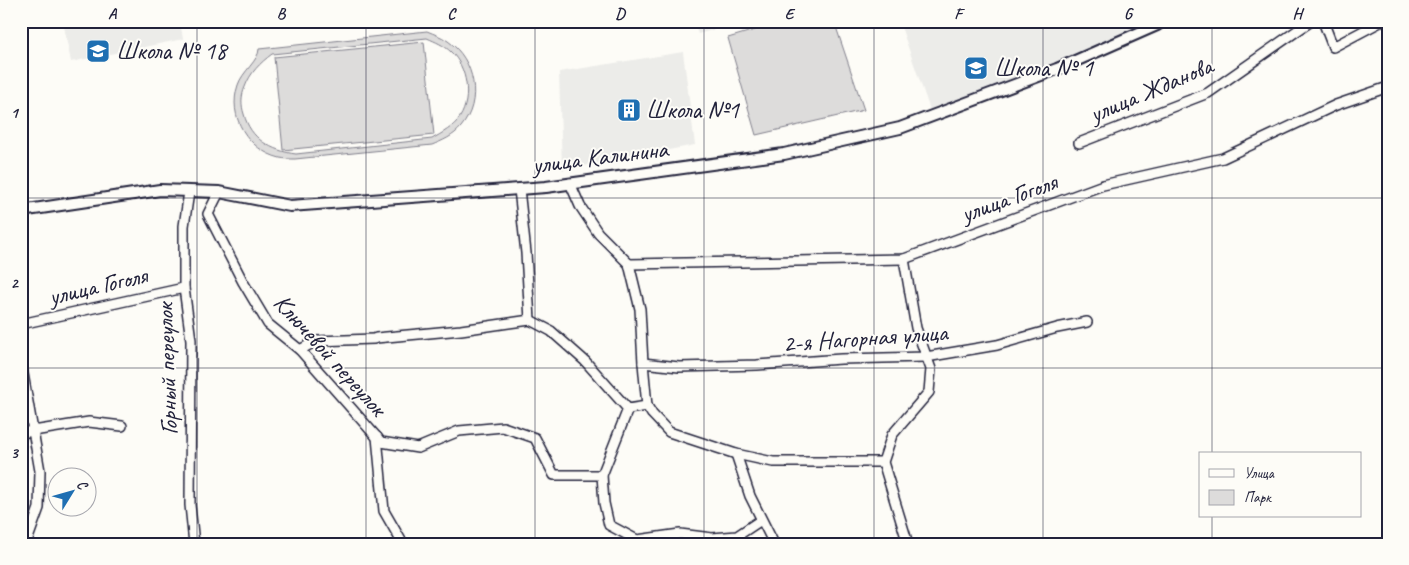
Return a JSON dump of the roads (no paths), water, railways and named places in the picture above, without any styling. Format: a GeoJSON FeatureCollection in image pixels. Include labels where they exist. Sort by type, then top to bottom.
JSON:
{"type":"FeatureCollection","features":[{"type":"Feature","properties":{"kind":"street","name":"улица Калинина"},"geometry":{"type":"LineString","coordinates":[[21,210],[160,190],[219,192],[290,206],[570,184],[784,154],[900,128],[1058,69],[1157,25],[1162,21]]}},
{"type":"Feature","properties":{"kind":"street","name":"улица Жданова"},"geometry":{"type":"LineString","coordinates":[[1079,143],[1208,93],[1311,21]]}},
{"type":"Feature","properties":{"kind":"street"},"geometry":{"type":"LineString","coordinates":[[1323,21],[1332,47],[1382,21]]}},
{"type":"Feature","properties":{"kind":"street","name":"улица Гоголя"},"geometry":{"type":"LineString","coordinates":[[629,264],[904,259],[1102,185],[1223,158],[1336,105],[1388,88]]}},
{"type":"Feature","properties":{"kind":"street"},"geometry":{"type":"LineString","coordinates":[[570,184],[580,206],[598,233],[629,264],[640,310],[647,406],[669,432],[736,454],[773,462],[883,462]]}},
{"type":"Feature","properties":{"kind":"street"},"geometry":{"type":"LineString","coordinates":[[519,189],[526,253],[530,320]]}},
{"type":"Feature","properties":{"kind":"street","name":"Горный переулок"},"geometry":{"type":"LineString","coordinates":[[189,192],[184,226],[184,288],[191,340],[190,505],[194,544]]}},
{"type":"Feature","properties":{"kind":"street","name":"Ключевой переулок"},"geometry":{"type":"LineString","coordinates":[[219,192],[208,214],[243,282],[268,324],[300,350],[381,442],[418,448],[459,431],[503,427],[534,438],[554,475],[602,475]]}},
{"type":"Feature","properties":{"kind":"street"},"geometry":{"type":"LineString","coordinates":[[904,259],[916,328],[931,369],[929,392],[892,435],[883,462],[908,544]]}},
{"type":"Feature","properties":{"kind":"street","name":"улица Гоголя"},"geometry":{"type":"LineString","coordinates":[[21,324],[184,288]]}},
{"type":"Feature","properties":{"kind":"street"},"geometry":{"type":"LineString","coordinates":[[300,350],[316,341],[436,333],[530,320],[551,332],[585,360],[628,409]]}},
{"type":"Feature","properties":{"kind":"street","name":"2-я Нагорная улица"},"geometry":{"type":"LineString","coordinates":[[643,363],[679,367],[926,357],[997,345],[1057,328],[1087,322]]}},
{"type":"Feature","properties":{"kind":"street"},"geometry":{"type":"LineString","coordinates":[[21,362],[40,470],[39,508],[26,544]]}},
{"type":"Feature","properties":{"kind":"street"},"geometry":{"type":"LineString","coordinates":[[628,409],[647,406]]}},
{"type":"Feature","properties":{"kind":"street"},"geometry":{"type":"LineString","coordinates":[[628,409],[602,475],[604,503],[609,525],[637,542],[680,534],[712,538],[737,536],[761,520]]}},
{"type":"Feature","properties":{"kind":"street"},"geometry":{"type":"LineString","coordinates":[[21,433],[89,422],[122,426]]}},
{"type":"Feature","properties":{"kind":"street","name":"Ключевой переулок"},"geometry":{"type":"LineString","coordinates":[[377,437],[384,511],[403,544]]}},
{"type":"Feature","properties":{"kind":"street"},"geometry":{"type":"LineString","coordinates":[[736,454],[750,496],[774,544]]}},
{"type":"Feature","properties":{"kind":"place","name":"Школа № 18"},"geometry":{"type":"Point","coordinates":[98,51]}},
{"type":"Feature","properties":{"kind":"place","name":"Школа № 1"},"geometry":{"type":"Point","coordinates":[976,68]}},
{"type":"Feature","properties":{"kind":"place","name":"Школа №1"},"geometry":{"type":"Point","coordinates":[629,110]}}]}
